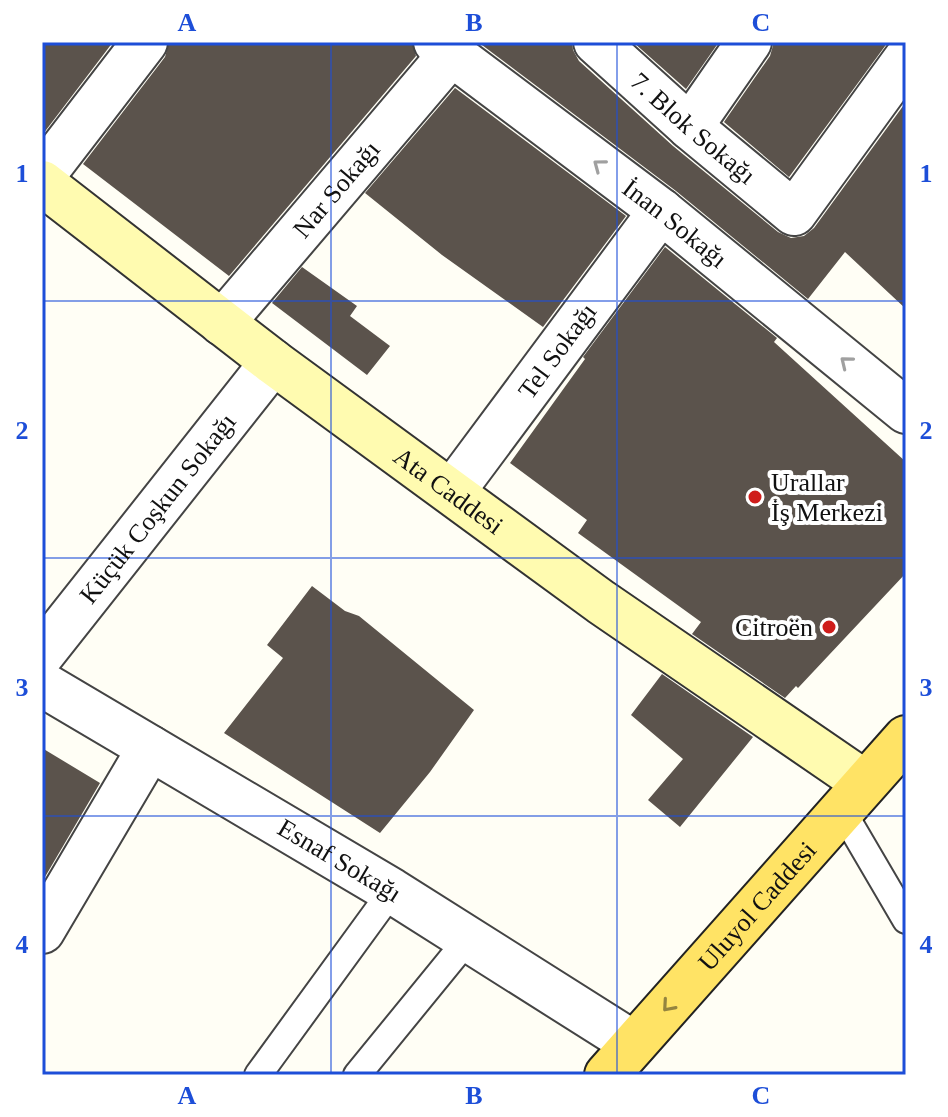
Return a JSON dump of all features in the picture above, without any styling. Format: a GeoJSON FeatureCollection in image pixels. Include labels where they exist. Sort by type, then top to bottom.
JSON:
{"type":"FeatureCollection","features":[{"type":"Feature","properties":{"kind":"main road","name":"Uluyol Caddesi"},"geometry":{"type":"LineString","coordinates":[[620,1060],[906,738]]}},
{"type":"Feature","properties":{"kind":"street"},"geometry":{"type":"LineString","coordinates":[[42,176],[145,42]]}},
{"type":"Feature","properties":{"kind":"street","name":"7. Blok Sokağı"},"geometry":{"type":"LineString","coordinates":[[596,42],[690,127],[794,213],[906,59]]}},
{"type":"Feature","properties":{"kind":"street"},"geometry":{"type":"LineString","coordinates":[[690,127],[749,42]]}},
{"type":"Feature","properties":{"kind":"street","name":"İnan Sokağı"},"geometry":{"type":"LineString","coordinates":[[444,48],[661,211],[906,411]]}},
{"type":"Feature","properties":{"kind":"street","name":"Nar Sokağı"},"geometry":{"type":"LineString","coordinates":[[222,323],[444,48]]}},
{"type":"Feature","properties":{"kind":"street","name":"Ata Caddesi"},"geometry":{"type":"LineString","coordinates":[[42,183],[273,362],[601,602],[853,796]]}},
{"type":"Feature","properties":{"kind":"street","name":"Tel Sokağı"},"geometry":{"type":"LineString","coordinates":[[452,492],[661,211]]}},
{"type":"Feature","properties":{"kind":"street","name":"Küçük Coşkun Sokağı"},"geometry":{"type":"LineString","coordinates":[[42,654],[273,362]]}},
{"type":"Feature","properties":{"kind":"street","name":"Esnaf Sokağı"},"geometry":{"type":"LineString","coordinates":[[42,684],[468,939],[620,1060]]}},
{"type":"Feature","properties":{"kind":"street"},"geometry":{"type":"LineString","coordinates":[[42,931],[150,748]]}},
{"type":"Feature","properties":{"kind":"lane"},"geometry":{"type":"LineString","coordinates":[[853,796],[906,920]]}},
{"type":"Feature","properties":{"kind":"lane"},"geometry":{"type":"LineString","coordinates":[[258,1075],[392,891]]}},
{"type":"Feature","properties":{"kind":"lane"},"geometry":{"type":"LineString","coordinates":[[357,1075],[468,939]]}},
{"type":"Feature","properties":{"kind":"building"},"geometry":{"type":"Polygon","coordinates":[[[42,42],[113,42],[43,134],[42,133],[42,42]]]}},
{"type":"Feature","properties":{"kind":"building"},"geometry":{"type":"Polygon","coordinates":[[[169,42],[412,42],[416,56],[229,276],[83,164],[165,57],[169,42]]]}},
{"type":"Feature","properties":{"kind":"building"},"geometry":{"type":"Polygon","coordinates":[[[478,42],[572,42],[579,61],[673,146],[778,232],[791,238],[804,236],[814,228],[906,102],[906,309],[845,252],[808,299],[676,191],[478,42]]]}},
{"type":"Feature","properties":{"kind":"building"},"geometry":{"type":"Polygon","coordinates":[[[633,42],[719,42],[686,89],[633,42]]]}},
{"type":"Feature","properties":{"kind":"building"},"geometry":{"type":"Polygon","coordinates":[[[774,42],[888,42],[789,177],[724,122],[770,56],[774,42]]]}},
{"type":"Feature","properties":{"kind":"building"},"geometry":{"type":"Polygon","coordinates":[[[455,88],[626,216],[543,327],[442,255],[365,193],[455,88]]]}},
{"type":"Feature","properties":{"kind":"building","name":"Urallar İş Merkezi"},"geometry":{"type":"Polygon","coordinates":[[[665,247],[777,338],[774,342],[906,462],[906,573],[785,698],[692,634],[701,622],[578,533],[587,520],[510,463],[585,359],[583,357],[665,247]]]}},
{"type":"Feature","properties":{"kind":"building"},"geometry":{"type":"Polygon","coordinates":[[[302,267],[357,306],[350,316],[390,346],[367,375],[272,303],[302,267]]]}},
{"type":"Feature","properties":{"kind":"building"},"geometry":{"type":"Polygon","coordinates":[[[312,586],[345,611],[359,616],[474,710],[430,772],[380,833],[224,733],[283,658],[267,645],[312,586]]]}},
{"type":"Feature","properties":{"kind":"building"},"geometry":{"type":"Polygon","coordinates":[[[662,674],[753,737],[680,827],[648,800],[683,759],[631,715],[662,674]]]}},
{"type":"Feature","properties":{"kind":"building"},"geometry":{"type":"Polygon","coordinates":[[[42,748],[100,783],[42,882],[42,748]]]}},
{"type":"Feature","properties":{"kind":"place","name":"Urallar İş Merkezi"},"geometry":{"type":"Point","coordinates":[755,497]}},
{"type":"Feature","properties":{"kind":"place","name":"Citroën"},"geometry":{"type":"Point","coordinates":[829,627]}}]}
